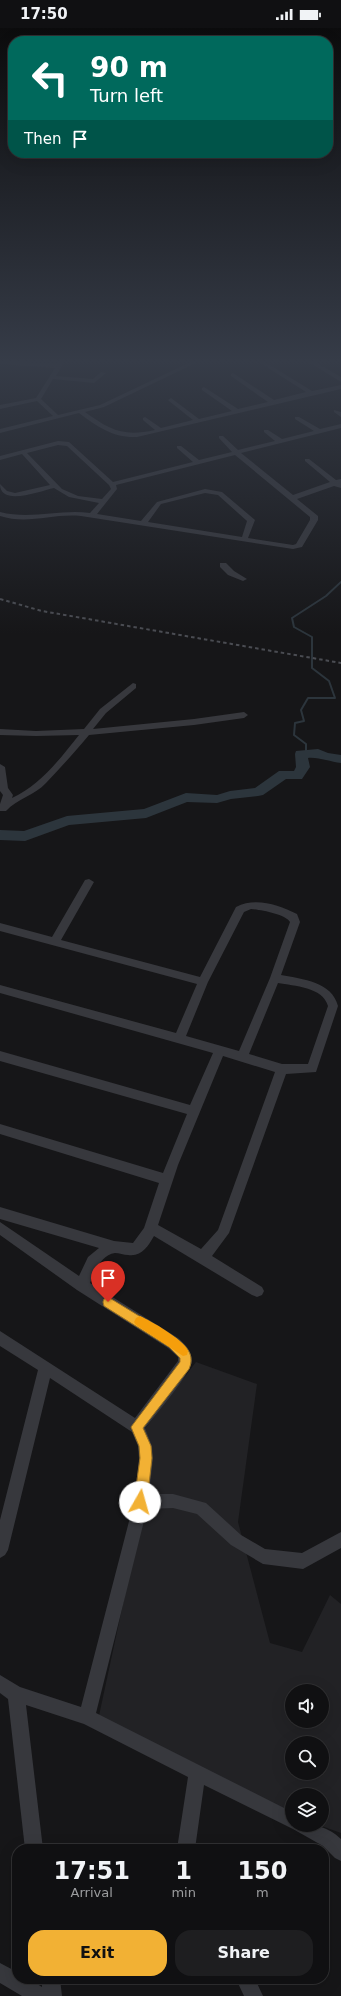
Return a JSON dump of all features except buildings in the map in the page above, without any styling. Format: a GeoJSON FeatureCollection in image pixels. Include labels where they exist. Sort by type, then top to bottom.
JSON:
{"type":"FeatureCollection","features":[{"type":"Feature","properties":{"kind":"street"},"geometry":{"type":"LineString","coordinates":[[0,458],[31,451]]}},
{"type":"Feature","properties":{"kind":"street"},"geometry":{"type":"LineString","coordinates":[[76,451],[112,484],[114,489],[92,515]]}},
{"type":"Feature","properties":{"kind":"street"},"geometry":{"type":"LineString","coordinates":[[184,451],[197,462]]}},
{"type":"Feature","properties":{"kind":"street"},"geometry":{"type":"LineString","coordinates":[[0,514],[18,518],[32,518],[71,513],[92,515],[293,547],[299,545],[314,520],[314,516],[235,451]]}},
{"type":"Feature","properties":{"kind":"street"},"geometry":{"type":"LineString","coordinates":[[112,484],[245,451]]}},
{"type":"Feature","properties":{"kind":"street"},"geometry":{"type":"LineString","coordinates":[[24,453],[59,491],[69,495],[104,501]]}},
{"type":"Feature","properties":{"kind":"street"},"geometry":{"type":"LineString","coordinates":[[306,460],[338,482],[341,488]]}},
{"type":"Feature","properties":{"kind":"street"},"geometry":{"type":"LineString","coordinates":[[292,498],[338,482]]}},
{"type":"Feature","properties":{"kind":"street"},"geometry":{"type":"LineString","coordinates":[[0,486],[5,492],[15,495],[54,486]]}},
{"type":"Feature","properties":{"kind":"street"},"geometry":{"type":"LineString","coordinates":[[143,523],[159,503],[212,490],[220,493],[251,520],[251,524],[244,539]]}},
{"type":"Feature","properties":{"kind":"street"},"geometry":{"type":"LineString","coordinates":[[223,565],[231,573],[243,579]]}},
{"type":"Feature","properties":{"kind":"street"},"geometry":{"type":"LineString","coordinates":[[2,810],[8,802],[23,796],[43,781],[64,760],[103,712],[133,686]]}},
{"type":"Feature","properties":{"kind":"street"},"geometry":{"type":"LineString","coordinates":[[0,732],[51,734],[86,733],[216,720],[244,715]]}},
{"type":"Feature","properties":{"kind":"street"},"geometry":{"type":"LineString","coordinates":[[0,767],[3,789],[8,795],[2,810]]}},
{"type":"Feature","properties":{"kind":"street"},"geometry":{"type":"LineString","coordinates":[[55,942],[89,882]]}},
{"type":"Feature","properties":{"kind":"street"},"geometry":{"type":"LineString","coordinates":[[179,1038],[204,982],[240,910],[251,905],[289,915],[295,922],[275,978],[242,1056]]}},
{"type":"Feature","properties":{"kind":"street"},"geometry":{"type":"LineString","coordinates":[[0,927],[204,982]]}},
{"type":"Feature","properties":{"kind":"street"},"geometry":{"type":"LineString","coordinates":[[0,989],[179,1038],[282,1069],[312,1069],[333,1006],[327,994],[321,990],[275,978]]}},
{"type":"Feature","properties":{"kind":"street"},"geometry":{"type":"LineString","coordinates":[[0,1213],[114,1247],[136,1249],[142,1244],[150,1227],[193,1111],[220,1051]]}},
{"type":"Feature","properties":{"kind":"street"},"geometry":{"type":"LineString","coordinates":[[0,1056],[193,1111]]}},
{"type":"Feature","properties":{"kind":"street"},"geometry":{"type":"LineString","coordinates":[[203,1257],[223,1233],[282,1069]]}},
{"type":"Feature","properties":{"kind":"street"},"geometry":{"type":"LineString","coordinates":[[0,1130],[167,1180]]}},
{"type":"Feature","properties":{"kind":"street"},"geometry":{"type":"LineString","coordinates":[[150,1227],[203,1257],[257,1291]]}},
{"type":"Feature","properties":{"kind":"street"},"geometry":{"type":"LineString","coordinates":[[0,1228],[82,1286],[184,1351],[186,1358],[185,1365],[137,1427]]}},
{"type":"Feature","properties":{"kind":"street"},"geometry":{"type":"LineString","coordinates":[[82,1286],[93,1260],[99,1254],[114,1247]]}},
{"type":"Feature","properties":{"kind":"street"},"geometry":{"type":"LineString","coordinates":[[0,1338],[45,1369],[137,1427],[145,1446],[146,1458],[140,1502],[87,1717]]}},
{"type":"Feature","properties":{"kind":"street"},"geometry":{"type":"LineString","coordinates":[[0,1550],[45,1369]]}},
{"type":"Feature","properties":{"kind":"street"},"geometry":{"type":"LineString","coordinates":[[140,1502],[173,1501],[201,1508],[236,1540],[263,1556],[303,1561],[341,1540]]}},
{"type":"Feature","properties":{"kind":"street"},"geometry":{"type":"LineString","coordinates":[[0,1683],[16,1694],[87,1717],[285,1817]]}},
{"type":"Feature","properties":{"kind":"street"},"geometry":{"type":"LineString","coordinates":[[16,1694],[33,1844]]}},
{"type":"Feature","properties":{"kind":"street"},"geometry":{"type":"LineString","coordinates":[[187,1844],[198,1772]]}},
{"type":"Feature","properties":{"kind":"street"},"geometry":{"type":"LineString","coordinates":[[314,1832],[329,1840],[341,1852]]}},
{"type":"Feature","properties":{"kind":"street"},"geometry":{"type":"LineString","coordinates":[[0,1972],[12,1979]]}},
{"type":"Feature","properties":{"kind":"street"},"geometry":{"type":"LineString","coordinates":[[20,1984],[40,1996]]}},
{"type":"Feature","properties":{"kind":"street"},"geometry":{"type":"LineString","coordinates":[[52,1984],[53,1996]]}},
{"type":"Feature","properties":{"kind":"street"},"geometry":{"type":"LineString","coordinates":[[248,1984],[254,1996]]}},
{"type":"Feature","properties":{"kind":"shaded area"},"geometry":{"type":"Polygon","coordinates":[[[196,1362],[257,1384],[238,1522],[270,1643],[302,1652],[330,1595],[341,1604],[341,1833],[329,1829],[329,1788],[285,1788],[285,1812],[97,1725],[143,1511],[144,1430],[196,1362]]]}},
{"type":"Feature","properties":{"kind":"waterway"},"geometry":{"type":"LineString","coordinates":[[306,752],[306,744],[294,735],[295,723],[304,721],[301,710],[308,698],[335,698],[329,681],[312,668],[312,637],[294,627],[292,618],[326,596],[341,582]]}},
{"type":"Feature","properties":{"kind":"waterway"},"geometry":{"type":"LineString","coordinates":[[0,835],[25,836],[67,821],[146,813],[186,797],[217,799],[230,795],[258,792],[284,774],[297,776],[303,767],[301,754],[318,753],[325,757],[341,759]]}},
{"type":"Feature","properties":{"kind":"railway"},"geometry":{"type":"LineString","coordinates":[[0,599],[42,611],[341,663]]}},
{"type":"Feature","properties":{"kind":"slow traffic"},"geometry":{"type":"LineString","coordinates":[[140,1322],[183,1351]]}},
{"type":"Feature","properties":{"kind":"route"},"geometry":{"type":"LineString","coordinates":[[108,1302],[173,1343],[184,1351],[186,1358],[185,1365],[137,1427],[145,1446],[146,1458],[140,1502]]}}]}
